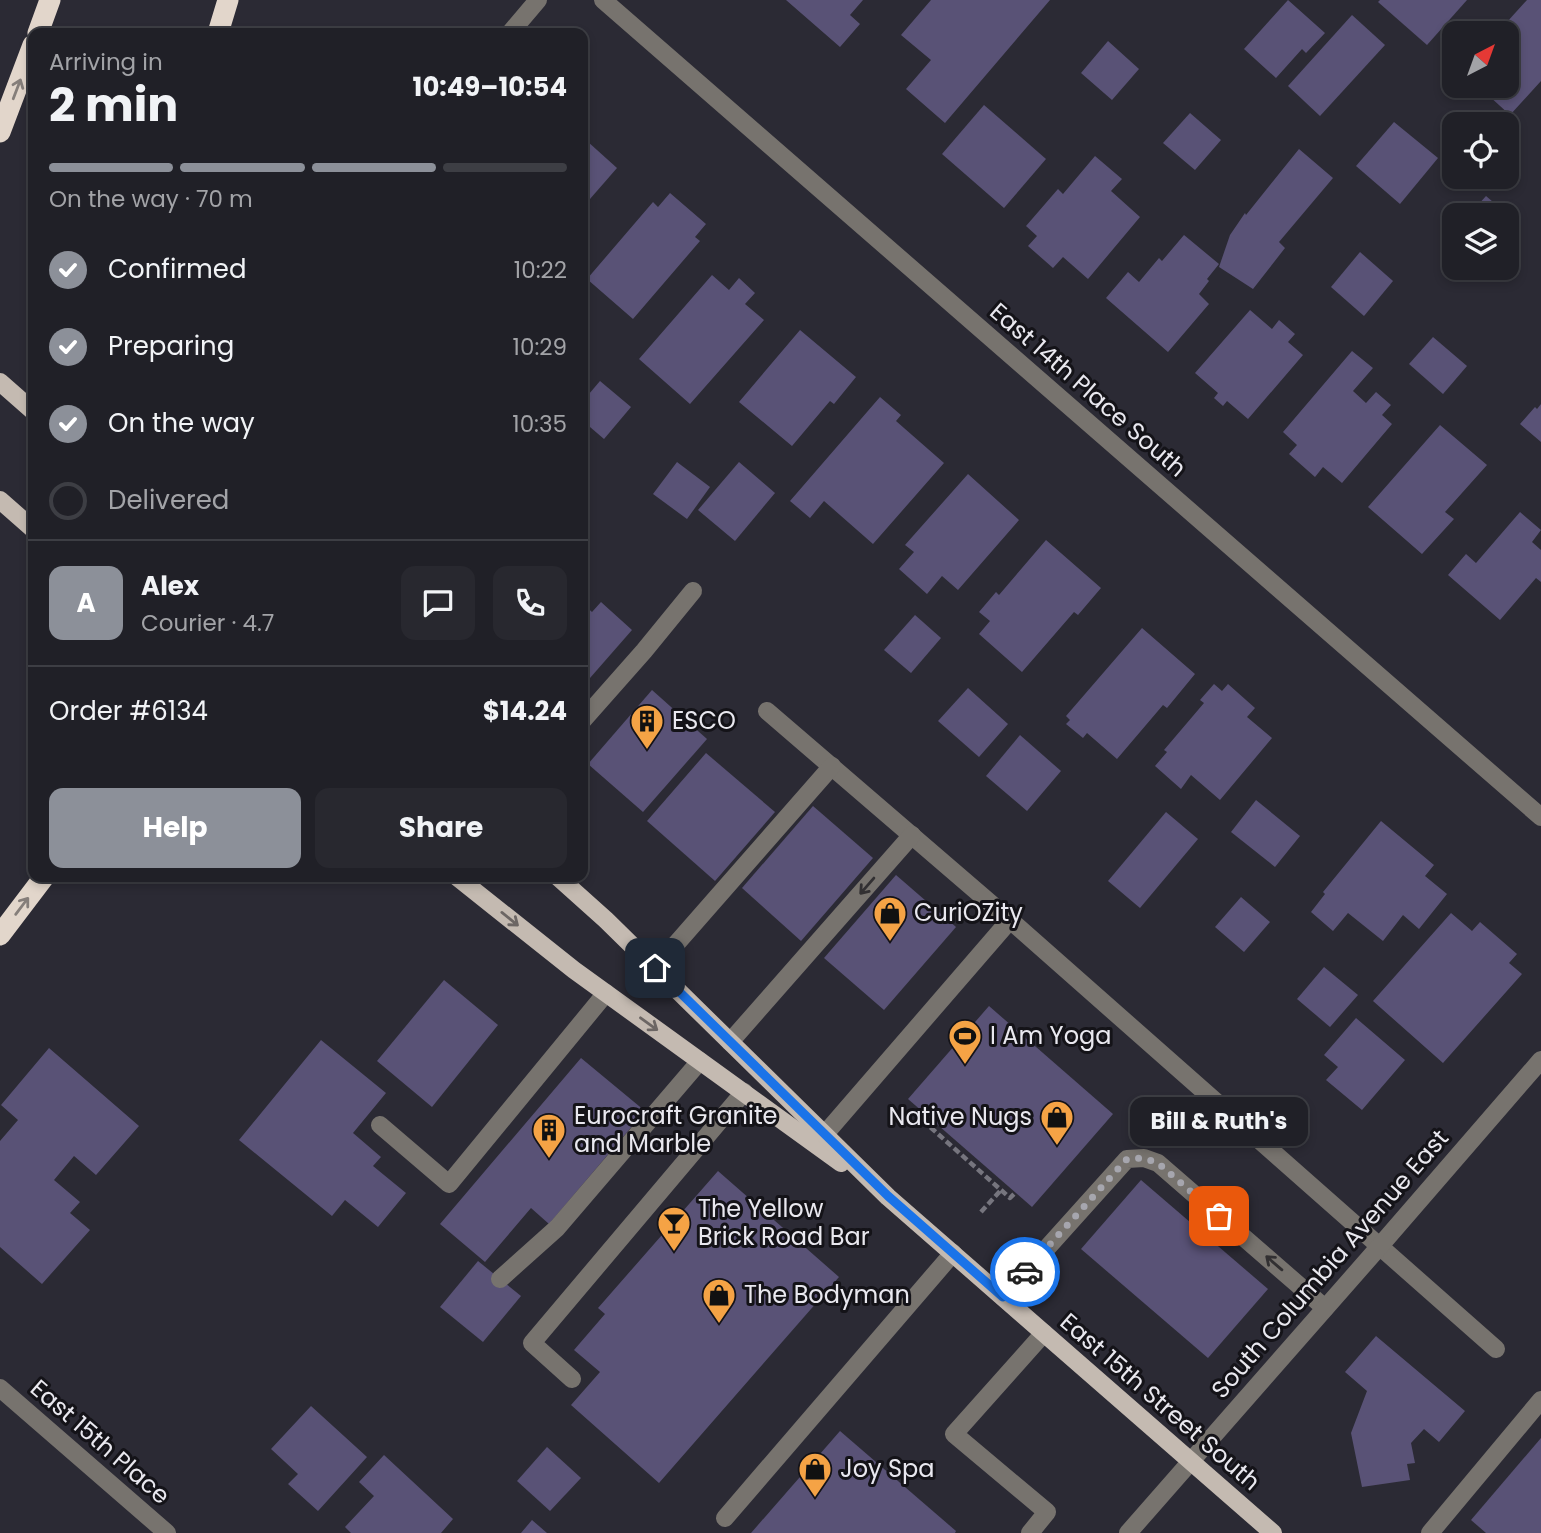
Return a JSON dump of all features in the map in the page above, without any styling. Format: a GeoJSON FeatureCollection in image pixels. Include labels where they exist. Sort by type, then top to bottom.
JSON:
{"type":"FeatureCollection","features":[{"type":"Feature","properties":{"kind":"highway"},"geometry":{"type":"LineString","coordinates":[[40,28],[50,0]]}},
{"type":"Feature","properties":{"kind":"highway"},"geometry":{"type":"LineString","coordinates":[[220,28],[228,0]]}},
{"type":"Feature","properties":{"kind":"highway"},"geometry":{"type":"LineString","coordinates":[[0,132],[28,58]]}},
{"type":"Feature","properties":{"kind":"highway"},"geometry":{"type":"LineString","coordinates":[[0,935],[40,882]]}},
{"type":"Feature","properties":{"kind":"main road"},"geometry":{"type":"LineString","coordinates":[[0,382],[28,407]]}},
{"type":"Feature","properties":{"kind":"main road"},"geometry":{"type":"LineString","coordinates":[[0,500],[28,524]]}},
{"type":"Feature","properties":{"kind":"main road","name":"East 15th Street South"},"geometry":{"type":"LineString","coordinates":[[463,882],[574,970],[888,1196]]}},
{"type":"Feature","properties":{"kind":"main road","name":"East 15th Street South"},"geometry":{"type":"LineString","coordinates":[[563,882],[888,1196],[1273,1533]]}},
{"type":"Feature","properties":{"kind":"street"},"geometry":{"type":"LineString","coordinates":[[514,28],[538,0]]}},
{"type":"Feature","properties":{"kind":"street","name":"East 14th Place South"},"geometry":{"type":"LineString","coordinates":[[603,0],[1541,817]]}},
{"type":"Feature","properties":{"kind":"street"},"geometry":{"type":"LineString","coordinates":[[588,714],[693,591]]}},
{"type":"Feature","properties":{"kind":"street"},"geometry":{"type":"LineString","coordinates":[[767,711],[1010,920],[1496,1349]]}},
{"type":"Feature","properties":{"kind":"street"},"geometry":{"type":"LineString","coordinates":[[655,968],[832,766]]}},
{"type":"Feature","properties":{"kind":"street"},"geometry":{"type":"LineString","coordinates":[[730,1042],[912,835]]}},
{"type":"Feature","properties":{"kind":"street"},"geometry":{"type":"LineString","coordinates":[[825,1134],[1010,920]]}},
{"type":"Feature","properties":{"kind":"street"},"geometry":{"type":"LineString","coordinates":[[380,1125],[449,1184],[606,993]]}},
{"type":"Feature","properties":{"kind":"street","name":"South Columbia Avenue East"},"geometry":{"type":"LineString","coordinates":[[1128,1533],[1541,1060]]}},
{"type":"Feature","properties":{"kind":"street"},"geometry":{"type":"LineString","coordinates":[[500,1279],[557,1228],[701,1061]]}},
{"type":"Feature","properties":{"kind":"street"},"geometry":{"type":"LineString","coordinates":[[572,1379],[531,1342],[744,1092]]}},
{"type":"Feature","properties":{"kind":"street"},"geometry":{"type":"LineString","coordinates":[[1003,1297],[1127,1159],[1144,1158],[1158,1163],[1325,1308]]}},
{"type":"Feature","properties":{"kind":"street"},"geometry":{"type":"LineString","coordinates":[[725,1518],[953,1253]]}},
{"type":"Feature","properties":{"kind":"street"},"geometry":{"type":"LineString","coordinates":[[1032,1532],[1047,1512],[954,1434],[1044,1333]]}},
{"type":"Feature","properties":{"kind":"street","name":"East 15th Place"},"geometry":{"type":"LineString","coordinates":[[0,1388],[167,1533]]}},
{"type":"Feature","properties":{"kind":"street"},"geometry":{"type":"LineString","coordinates":[[1430,1533],[1541,1400]]}},
{"type":"Feature","properties":{"kind":"path"},"geometry":{"type":"LineString","coordinates":[[925,1113],[920,1118],[950,1146],[1010,1198],[1016,1192]]}},
{"type":"Feature","properties":{"kind":"path"},"geometry":{"type":"LineString","coordinates":[[950,1146],[956,1140]]}},
{"type":"Feature","properties":{"kind":"path"},"geometry":{"type":"LineString","coordinates":[[980,1172],[985,1166]]}},
{"type":"Feature","properties":{"kind":"path"},"geometry":{"type":"LineString","coordinates":[[981,1212],[1001,1190]]}},
{"type":"Feature","properties":{"kind":"building"},"geometry":{"type":"Polygon","coordinates":[[[786,0],[863,0],[850,15],[860,24],[840,47],[786,0]]]}},
{"type":"Feature","properties":{"kind":"building"},"geometry":{"type":"Polygon","coordinates":[[[931,0],[1050,0],[945,123],[906,89],[931,60],[901,35],[931,0]]]}},
{"type":"Feature","properties":{"kind":"building"},"geometry":{"type":"Polygon","coordinates":[[[1288,0],[1325,33],[1306,53],[1302,49],[1276,78],[1244,49],[1288,0]]]}},
{"type":"Feature","properties":{"kind":"building"},"geometry":{"type":"Polygon","coordinates":[[[1467,0],[1448,21],[1442,21],[1442,28],[1427,45],[1378,2],[1467,0]]]}},
{"type":"Feature","properties":{"kind":"building"},"geometry":{"type":"Polygon","coordinates":[[[1527,0],[1541,0],[1541,81],[1513,112],[1507,112],[1491,98],[1519,98],[1519,21],[1508,21],[1527,0]]]}},
{"type":"Feature","properties":{"kind":"building"},"geometry":{"type":"Polygon","coordinates":[[[1352,15],[1385,45],[1320,116],[1288,86],[1352,15]]]}},
{"type":"Feature","properties":{"kind":"building"},"geometry":{"type":"Polygon","coordinates":[[[1108,41],[1139,69],[1112,100],[1081,73],[1108,41]]]}},
{"type":"Feature","properties":{"kind":"building"},"geometry":{"type":"Polygon","coordinates":[[[984,105],[1046,159],[1004,208],[942,154],[984,105]]]}},
{"type":"Feature","properties":{"kind":"building"},"geometry":{"type":"Polygon","coordinates":[[[1190,113],[1221,140],[1195,170],[1163,143],[1190,113]]]}},
{"type":"Feature","properties":{"kind":"building"},"geometry":{"type":"Polygon","coordinates":[[[1394,122],[1438,158],[1400,204],[1356,166],[1394,122]]]}},
{"type":"Feature","properties":{"kind":"building"},"geometry":{"type":"Polygon","coordinates":[[[588,142],[617,168],[588,201],[588,142]]]}},
{"type":"Feature","properties":{"kind":"building"},"geometry":{"type":"Polygon","coordinates":[[[1299,149],[1333,178],[1279,242],[1285,248],[1253,289],[1219,267],[1230,235],[1299,149]]]}},
{"type":"Feature","properties":{"kind":"building"},"geometry":{"type":"Polygon","coordinates":[[[1095,156],[1122,179],[1111,191],[1140,217],[1088,279],[1063,257],[1053,268],[1028,246],[1037,236],[1026,226],[1058,189],[1063,194],[1095,156]]]}},
{"type":"Feature","properties":{"kind":"building"},"geometry":{"type":"Polygon","coordinates":[[[670,193],[706,224],[695,237],[700,241],[633,319],[588,278],[653,202],[658,207],[670,193]]]}},
{"type":"Feature","properties":{"kind":"building"},"geometry":{"type":"Polygon","coordinates":[[[1486,196],[1494,203],[1480,203],[1486,196]]]}},
{"type":"Feature","properties":{"kind":"building"},"geometry":{"type":"Polygon","coordinates":[[[1184,235],[1219,264],[1199,294],[1209,304],[1168,352],[1106,298],[1128,272],[1139,282],[1159,258],[1162,261],[1184,235]]]}},
{"type":"Feature","properties":{"kind":"building"},"geometry":{"type":"Polygon","coordinates":[[[1360,252],[1393,281],[1364,316],[1331,287],[1360,252]]]}},
{"type":"Feature","properties":{"kind":"building"},"geometry":{"type":"Polygon","coordinates":[[[712,275],[729,290],[739,278],[755,293],[745,304],[764,320],[690,404],[639,359],[712,275]]]}},
{"type":"Feature","properties":{"kind":"building"},"geometry":{"type":"Polygon","coordinates":[[[1250,310],[1272,329],[1279,320],[1295,334],[1288,342],[1303,355],[1248,419],[1227,401],[1223,406],[1214,398],[1218,393],[1195,373],[1250,310]]]}},
{"type":"Feature","properties":{"kind":"building"},"geometry":{"type":"Polygon","coordinates":[[[800,330],[856,377],[834,404],[830,401],[792,446],[739,402],[800,330]]]}},
{"type":"Feature","properties":{"kind":"building"},"geometry":{"type":"Polygon","coordinates":[[[1433,337],[1467,366],[1443,394],[1409,364],[1433,337]]]}},
{"type":"Feature","properties":{"kind":"building"},"geometry":{"type":"Polygon","coordinates":[[[1352,351],[1373,368],[1353,391],[1366,403],[1376,392],[1391,405],[1382,415],[1392,424],[1342,483],[1323,467],[1315,477],[1289,454],[1297,445],[1283,432],[1352,351]]]}},
{"type":"Feature","properties":{"kind":"building"},"geometry":{"type":"Polygon","coordinates":[[[600,381],[631,407],[604,439],[588,425],[588,395],[600,381]]]}},
{"type":"Feature","properties":{"kind":"building"},"geometry":{"type":"Polygon","coordinates":[[[880,397],[901,415],[896,421],[944,463],[873,544],[824,501],[810,518],[790,501],[880,397]]]}},
{"type":"Feature","properties":{"kind":"building"},"geometry":{"type":"Polygon","coordinates":[[[1541,404],[1541,442],[1520,424],[1541,404]]]}},
{"type":"Feature","properties":{"kind":"building"},"geometry":{"type":"Polygon","coordinates":[[[1440,425],[1487,465],[1445,512],[1454,519],[1422,554],[1368,507],[1440,425]]]}},
{"type":"Feature","properties":{"kind":"building"},"geometry":{"type":"Polygon","coordinates":[[[677,462],[710,487],[687,519],[653,494],[677,462]]]}},
{"type":"Feature","properties":{"kind":"building"},"geometry":{"type":"Polygon","coordinates":[[[739,462],[775,493],[735,541],[698,510],[739,462]]]}},
{"type":"Feature","properties":{"kind":"building"},"geometry":{"type":"Polygon","coordinates":[[[968,474],[1019,520],[958,590],[942,576],[927,594],[899,569],[914,552],[905,545],[968,474]]]}},
{"type":"Feature","properties":{"kind":"building"},"geometry":{"type":"Polygon","coordinates":[[[1520,512],[1541,530],[1532,542],[1541,550],[1541,582],[1536,578],[1500,620],[1448,575],[1466,554],[1476,563],[1520,512]]]}},
{"type":"Feature","properties":{"kind":"building"},"geometry":{"type":"Polygon","coordinates":[[[1046,540],[1101,588],[1078,615],[1074,612],[1022,672],[979,634],[990,621],[979,612],[996,592],[999,595],[1046,540]]]}},
{"type":"Feature","properties":{"kind":"building"},"geometry":{"type":"Polygon","coordinates":[[[601,602],[632,630],[588,680],[588,608],[592,612],[601,602]]]}},
{"type":"Feature","properties":{"kind":"building"},"geometry":{"type":"Polygon","coordinates":[[[915,615],[941,638],[911,673],[884,650],[915,615]]]}},
{"type":"Feature","properties":{"kind":"building"},"geometry":{"type":"Polygon","coordinates":[[[1142,628],[1195,674],[1167,708],[1163,705],[1117,759],[1087,733],[1083,738],[1066,724],[1070,720],[1066,716],[1142,628]]]}},
{"type":"Feature","properties":{"kind":"building"},"geometry":{"type":"Polygon","coordinates":[[[1214,684],[1222,691],[1228,684],[1255,708],[1247,717],[1272,738],[1220,800],[1191,775],[1181,789],[1155,766],[1167,752],[1164,750],[1204,703],[1200,700],[1214,684]]]}},
{"type":"Feature","properties":{"kind":"building"},"geometry":{"type":"Polygon","coordinates":[[[968,688],[1008,724],[979,757],[938,721],[968,688]]]}},
{"type":"Feature","properties":{"kind":"building","name":"ESCO"},"geometry":{"type":"Polygon","coordinates":[[[652,690],[707,739],[643,812],[588,764],[652,690]]]}},
{"type":"Feature","properties":{"kind":"building"},"geometry":{"type":"Polygon","coordinates":[[[1020,735],[1061,771],[1027,811],[986,776],[1020,735]]]}},
{"type":"Feature","properties":{"kind":"building"},"geometry":{"type":"Polygon","coordinates":[[[706,753],[775,812],[715,881],[647,821],[706,753]]]}},
{"type":"Feature","properties":{"kind":"building"},"geometry":{"type":"Polygon","coordinates":[[[1256,800],[1300,836],[1275,867],[1231,832],[1256,800]]]}},
{"type":"Feature","properties":{"kind":"building"},"geometry":{"type":"Polygon","coordinates":[[[813,806],[873,858],[801,941],[742,888],[813,806]]]}},
{"type":"Feature","properties":{"kind":"building"},"geometry":{"type":"Polygon","coordinates":[[[1166,812],[1198,839],[1140,908],[1108,881],[1166,812]]]}},
{"type":"Feature","properties":{"kind":"building"},"geometry":{"type":"Polygon","coordinates":[[[1381,821],[1434,865],[1425,876],[1447,894],[1419,929],[1403,915],[1383,941],[1348,913],[1333,931],[1311,912],[1325,894],[1323,892],[1381,821]]]}},
{"type":"Feature","properties":{"kind":"building","name":"CuriOZity"},"geometry":{"type":"Polygon","coordinates":[[[896,875],[956,927],[884,1010],[824,958],[896,875]]]}},
{"type":"Feature","properties":{"kind":"building"},"geometry":{"type":"Polygon","coordinates":[[[1241,897],[1270,922],[1244,952],[1215,927],[1241,897]]]}},
{"type":"Feature","properties":{"kind":"building"},"geometry":{"type":"Polygon","coordinates":[[[1451,913],[1472,931],[1480,922],[1517,954],[1509,963],[1522,974],[1443,1063],[1373,1001],[1451,913]]]}},
{"type":"Feature","properties":{"kind":"building"},"geometry":{"type":"Polygon","coordinates":[[[1324,967],[1358,995],[1330,1027],[1297,999],[1324,967]]]}},
{"type":"Feature","properties":{"kind":"building"},"geometry":{"type":"Polygon","coordinates":[[[444,980],[498,1025],[432,1107],[377,1061],[444,980]]]}},
{"type":"Feature","properties":{"kind":"building"},"geometry":{"type":"Polygon","coordinates":[[[989,1006],[1113,1114],[1032,1207],[908,1099],[989,1006]]]}},
{"type":"Feature","properties":{"kind":"building"},"geometry":{"type":"Polygon","coordinates":[[[1356,1018],[1405,1060],[1362,1110],[1326,1080],[1338,1067],[1324,1055],[1356,1018]]]}},
{"type":"Feature","properties":{"kind":"building"},"geometry":{"type":"Polygon","coordinates":[[[321,1040],[386,1093],[353,1133],[381,1157],[373,1166],[406,1193],[378,1227],[345,1200],[332,1216],[239,1140],[321,1040]]]}},
{"type":"Feature","properties":{"kind":"building"},"geometry":{"type":"Polygon","coordinates":[[[49,1048],[139,1126],[96,1175],[74,1156],[54,1180],[80,1202],[70,1213],[90,1230],[42,1284],[0,1247],[0,1141],[18,1120],[1,1105],[49,1048]]]}},
{"type":"Feature","properties":{"kind":"building","name":"Eurocraft Granite and Marble"},"geometry":{"type":"Polygon","coordinates":[[[581,1058],[645,1111],[549,1224],[531,1208],[485,1262],[440,1224],[581,1058]]]}},
{"type":"Feature","properties":{"kind":"building","name":"The Bodyman"},"geometry":{"type":"Polygon","coordinates":[[[718,1171],[839,1277],[659,1483],[571,1405],[600,1372],[574,1350],[605,1314],[598,1308],[718,1171]]]}},
{"type":"Feature","properties":{"kind":"building"},"geometry":{"type":"Polygon","coordinates":[[[1141,1180],[1268,1289],[1208,1358],[1081,1249],[1141,1180]]]}},
{"type":"Feature","properties":{"kind":"building"},"geometry":{"type":"Polygon","coordinates":[[[478,1261],[521,1296],[483,1342],[440,1307],[478,1261]]]}},
{"type":"Feature","properties":{"kind":"building"},"geometry":{"type":"Polygon","coordinates":[[[1376,1336],[1465,1411],[1439,1442],[1424,1429],[1411,1443],[1415,1463],[1407,1464],[1410,1480],[1362,1487],[1351,1433],[1367,1391],[1345,1372],[1376,1336]]]}},
{"type":"Feature","properties":{"kind":"building"},"geometry":{"type":"Polygon","coordinates":[[[311,1406],[367,1457],[318,1511],[288,1484],[298,1474],[271,1449],[311,1406]]]}},
{"type":"Feature","properties":{"kind":"building"},"geometry":{"type":"Polygon","coordinates":[[[840,1431],[956,1531],[955,1533],[751,1533],[840,1431]]]}},
{"type":"Feature","properties":{"kind":"building"},"geometry":{"type":"Polygon","coordinates":[[[1541,1438],[1541,1533],[1486,1533],[1471,1520],[1541,1438]]]}},
{"type":"Feature","properties":{"kind":"building"},"geometry":{"type":"Polygon","coordinates":[[[547,1447],[581,1478],[550,1511],[517,1481],[547,1447]]]}},
{"type":"Feature","properties":{"kind":"building"},"geometry":{"type":"Polygon","coordinates":[[[384,1455],[453,1519],[441,1533],[351,1533],[345,1527],[374,1496],[359,1482],[384,1455]]]}},
{"type":"Feature","properties":{"kind":"building"},"geometry":{"type":"Polygon","coordinates":[[[532,1520],[547,1533],[521,1533],[532,1520]]]}},
{"type":"Feature","properties":{"kind":"way so far"},"geometry":{"type":"LineString","coordinates":[[1025,1272],[1127,1159],[1144,1158],[1158,1163],[1219,1216]]}},
{"type":"Feature","properties":{"kind":"place","name":"ESCO"},"geometry":{"type":"Point","coordinates":[647,751]}},
{"type":"Feature","properties":{"kind":"place","name":"CuriOZity"},"geometry":{"type":"Point","coordinates":[890,943]}},
{"type":"Feature","properties":{"kind":"place","name":"I Am Yoga"},"geometry":{"type":"Point","coordinates":[965,1066]}},
{"type":"Feature","properties":{"kind":"place","name":"Native Nugs"},"geometry":{"type":"Point","coordinates":[1057,1147]}},
{"type":"Feature","properties":{"kind":"place","name":"Eurocraft Granite and Marble"},"geometry":{"type":"Point","coordinates":[549,1160]}},
{"type":"Feature","properties":{"kind":"place","name":"Bill & Ruth's"},"geometry":{"type":"Point","coordinates":[1219,1216]}},
{"type":"Feature","properties":{"kind":"place","name":"The Yellow Brick Road Bar"},"geometry":{"type":"Point","coordinates":[674,1253]}},
{"type":"Feature","properties":{"kind":"place","name":"The Bodyman"},"geometry":{"type":"Point","coordinates":[719,1325]}},
{"type":"Feature","properties":{"kind":"place","name":"Joy Spa"},"geometry":{"type":"Point","coordinates":[815,1499]}},
{"type":"Feature","properties":{"kind":"route"},"geometry":{"type":"LineString","coordinates":[[655,968],[888,1196],[1003,1297],[1025,1272]]}}]}
